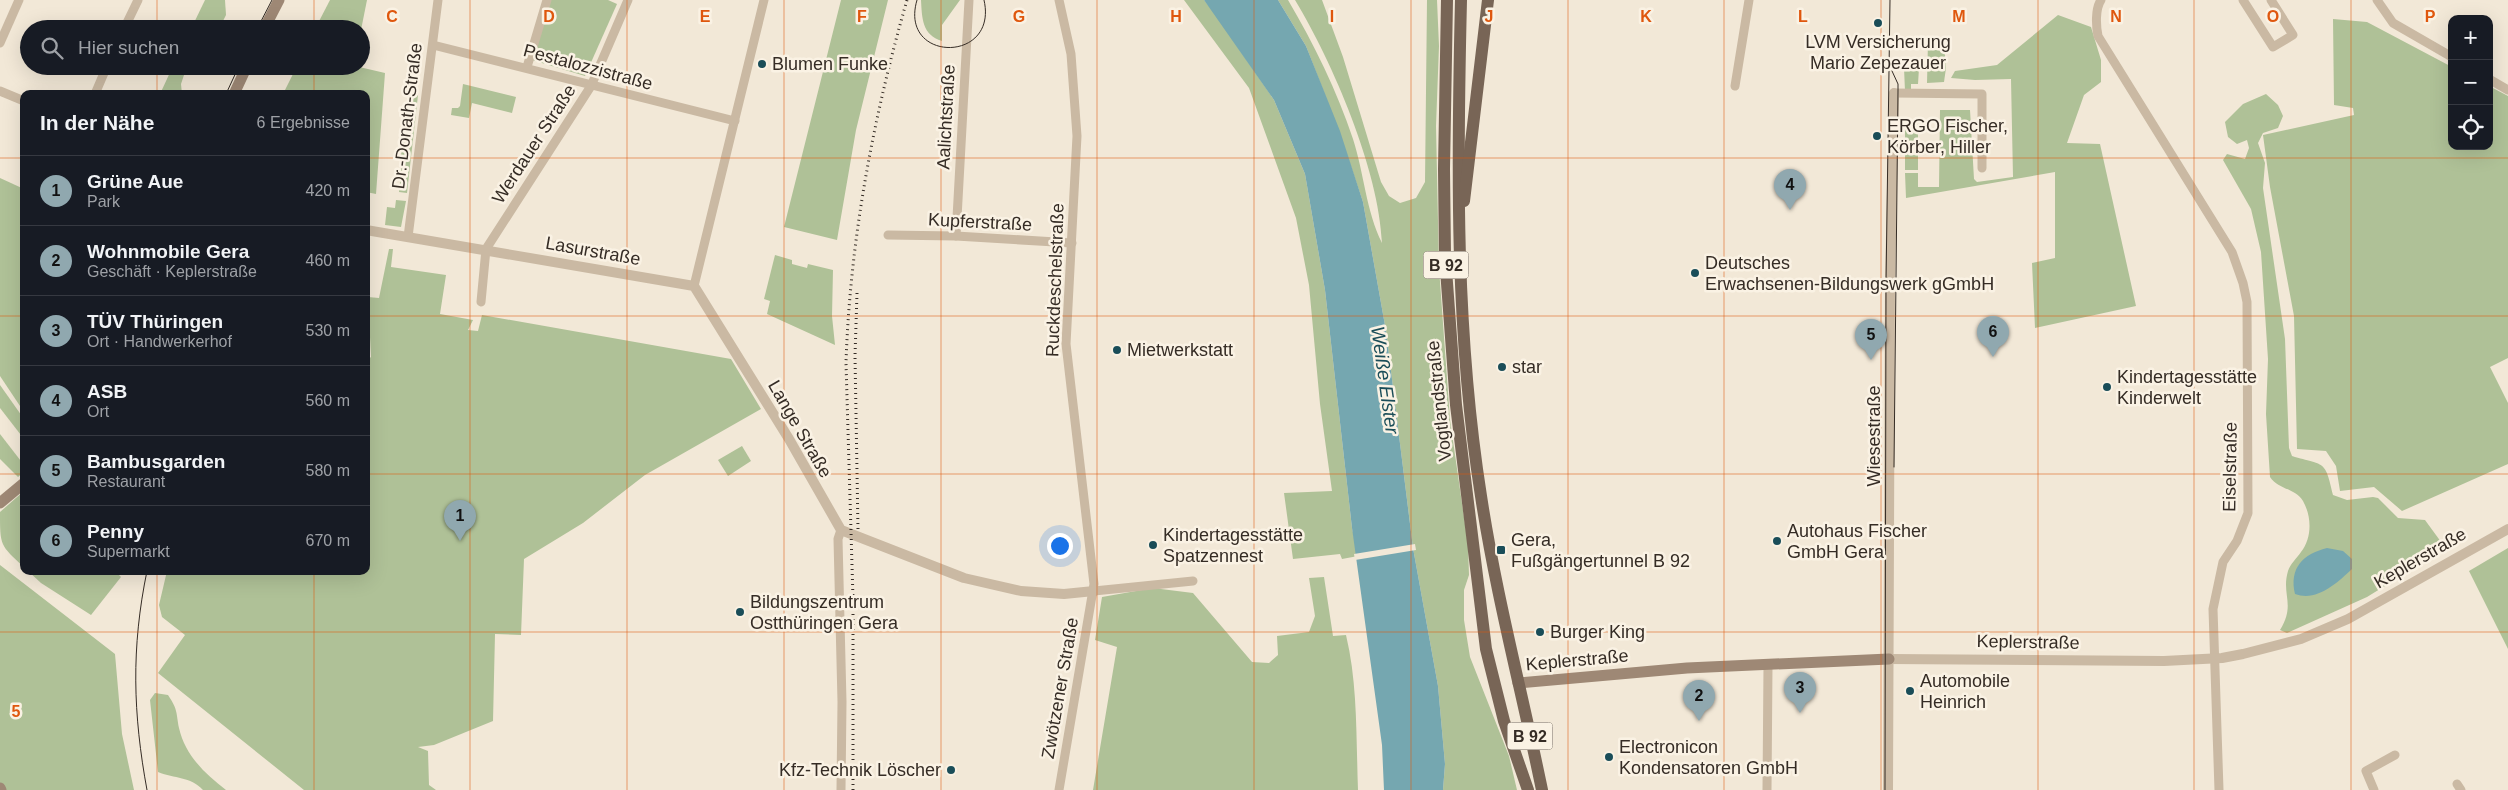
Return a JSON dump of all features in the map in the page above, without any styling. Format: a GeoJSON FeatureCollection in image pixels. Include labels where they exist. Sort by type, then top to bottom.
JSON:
{"type":"FeatureCollection","features":[{"type":"Feature","properties":{"kind":"main road"},"geometry":{"type":"LineString","coordinates":[[269,20],[280,0]]}},
{"type":"Feature","properties":{"kind":"main road","name":"Vogtlandstraße"},"geometry":{"type":"LineString","coordinates":[[1447,0],[1444,168],[1445,256],[1450,348],[1484,635],[1495,686],[1528,790]]}},
{"type":"Feature","properties":{"kind":"main road","name":"Vogtlandstraße"},"geometry":{"type":"LineString","coordinates":[[1461,0],[1457,167],[1467,381],[1481,496],[1518,682],[1542,790]]}},
{"type":"Feature","properties":{"kind":"main road"},"geometry":{"type":"LineString","coordinates":[[1459,233],[1488,0]]}},
{"type":"Feature","properties":{"kind":"main road"},"geometry":{"type":"LineString","coordinates":[[236,90],[243,75]]}},
{"type":"Feature","properties":{"kind":"main road"},"geometry":{"type":"LineString","coordinates":[[0,503],[20,486]]}},
{"type":"Feature","properties":{"kind":"main road","name":"Keplerstraße"},"geometry":{"type":"LineString","coordinates":[[1518,682],[1688,668],[1889,660]]}},
{"type":"Feature","properties":{"kind":"main road"},"geometry":{"type":"LineString","coordinates":[[1495,686],[1518,682]]}},
{"type":"Feature","properties":{"kind":"street"},"geometry":{"type":"LineString","coordinates":[[0,43],[19,0]]}},
{"type":"Feature","properties":{"kind":"street"},"geometry":{"type":"LineString","coordinates":[[128,20],[138,0]]}},
{"type":"Feature","properties":{"kind":"street","name":"Dr.-Donath-Straße"},"geometry":{"type":"LineString","coordinates":[[408,237],[438,0]]}},
{"type":"Feature","properties":{"kind":"street"},"geometry":{"type":"LineString","coordinates":[[527,67],[547,0]]}},
{"type":"Feature","properties":{"kind":"street","name":"Werdauer Straße"},"geometry":{"type":"LineString","coordinates":[[486,249],[591,86],[628,0]]}},
{"type":"Feature","properties":{"kind":"street"},"geometry":{"type":"LineString","coordinates":[[694,286],[764,0]]}},
{"type":"Feature","properties":{"kind":"street","name":"Aalichtstraße"},"geometry":{"type":"LineString","coordinates":[[956,236],[970,0]]}},
{"type":"Feature","properties":{"kind":"street","name":"Ruckdeschelstraße"},"geometry":{"type":"LineString","coordinates":[[1058,0],[1070,46],[1077,151],[1066,344],[1094,591]]}},
{"type":"Feature","properties":{"kind":"street"},"geometry":{"type":"LineString","coordinates":[[1735,86],[1749,0]]}},
{"type":"Feature","properties":{"kind":"street","name":"Eiselstraße"},"geometry":{"type":"LineString","coordinates":[[2101,0],[2098,4],[2096,28],[2098,36],[2232,252],[2246,293],[2248,513],[2237,541],[2223,562],[2213,609],[2219,790]]}},
{"type":"Feature","properties":{"kind":"street"},"geometry":{"type":"LineString","coordinates":[[2243,0],[2273,47],[2293,35],[2271,0]]}},
{"type":"Feature","properties":{"kind":"street"},"geometry":{"type":"LineString","coordinates":[[2377,0],[2393,23],[2448,55]]}},
{"type":"Feature","properties":{"kind":"street","name":"Pestalozzistraße"},"geometry":{"type":"LineString","coordinates":[[432,45],[527,67],[591,86],[735,120]]}},
{"type":"Feature","properties":{"kind":"street"},"geometry":{"type":"LineString","coordinates":[[97,90],[103,75]]}},
{"type":"Feature","properties":{"kind":"street"},"geometry":{"type":"LineString","coordinates":[[2493,81],[2508,90]]}},
{"type":"Feature","properties":{"kind":"street"},"geometry":{"type":"LineString","coordinates":[[0,90],[20,99]]}},
{"type":"Feature","properties":{"kind":"street","name":"Wiesestraße"},"geometry":{"type":"LineString","coordinates":[[1888,790],[1890,283],[1894,93],[1982,94],[1982,168]]}},
{"type":"Feature","properties":{"kind":"street","name":"Lasurstraße"},"geometry":{"type":"LineString","coordinates":[[370,231],[694,286]]}},
{"type":"Feature","properties":{"kind":"street","name":"Kupferstraße"},"geometry":{"type":"LineString","coordinates":[[888,235],[956,236],[1072,243]]}},
{"type":"Feature","properties":{"kind":"street"},"geometry":{"type":"LineString","coordinates":[[481,302],[486,249]]}},
{"type":"Feature","properties":{"kind":"street","name":"Lange Straße"},"geometry":{"type":"LineString","coordinates":[[694,286],[789,439],[841,530]]}},
{"type":"Feature","properties":{"kind":"street","name":"Keplerstraße"},"geometry":{"type":"LineString","coordinates":[[1889,660],[2164,661],[2216,658],[2243,654],[2301,639],[2348,619],[2508,529]]}},
{"type":"Feature","properties":{"kind":"street"},"geometry":{"type":"LineString","coordinates":[[841,790],[842,702],[838,539],[841,530],[964,578],[1021,591],[1064,594],[1193,581]]}},
{"type":"Feature","properties":{"kind":"street","name":"Zwötzener Straße"},"geometry":{"type":"LineString","coordinates":[[1059,790],[1094,591]]}},
{"type":"Feature","properties":{"kind":"street"},"geometry":{"type":"LineString","coordinates":[[1767,790],[1768,666]]}},
{"type":"Feature","properties":{"kind":"street"},"geometry":{"type":"LineString","coordinates":[[2374,790],[2366,771],[2395,755]]}},
{"type":"Feature","properties":{"kind":"green space"},"geometry":{"type":"Polygon","coordinates":[[[205,0],[225,0],[226,15],[224,20],[195,20],[205,0]]]}},
{"type":"Feature","properties":{"kind":"green space"},"geometry":{"type":"Polygon","coordinates":[[[330,0],[367,0],[363,20],[320,20],[330,0]]]}},
{"type":"Feature","properties":{"kind":"green space"},"geometry":{"type":"Polygon","coordinates":[[[550,0],[608,0],[617,4],[585,76],[532,60],[550,0]]]}},
{"type":"Feature","properties":{"kind":"green space"},"geometry":{"type":"Polygon","coordinates":[[[841,0],[888,0],[856,130],[837,240],[784,227],[841,0]]]}},
{"type":"Feature","properties":{"kind":"green space"},"geometry":{"type":"Polygon","coordinates":[[[921,0],[960,0],[942,25],[942,41],[930,35],[924,25],[921,0]]]}},
{"type":"Feature","properties":{"kind":"green space"},"geometry":{"type":"Polygon","coordinates":[[[1184,0],[1204,0],[1213,11],[1274,100],[1305,174],[1325,290],[1352,528],[1358,556],[1342,559],[1340,554],[1293,559],[1284,493],[1332,491],[1320,404],[1309,285],[1296,218],[1249,88],[1184,0]]]}},
{"type":"Feature","properties":{"kind":"green space"},"geometry":{"type":"Polygon","coordinates":[[[1278,0],[1288,0],[1316,51],[1347,121],[1357,152],[1372,218],[1382,243],[1379,214],[1372,183],[1352,118],[1324,54],[1295,0],[1322,0],[1343,57],[1381,182],[1389,196],[1400,203],[1416,198],[1425,182],[1427,0],[1437,0],[1439,46],[1436,126],[1439,268],[1450,420],[1468,545],[1469,575],[1464,590],[1464,620],[1470,657],[1509,756],[1517,790],[1443,790],[1445,764],[1438,686],[1413,548],[1386,331],[1363,202],[1339,131],[1306,46],[1278,0]]]}},
{"type":"Feature","properties":{"kind":"green space"},"geometry":{"type":"Polygon","coordinates":[[[2058,15],[2091,27],[2101,60],[2101,82],[2084,95],[2067,143],[2100,144],[2136,306],[2035,328],[2032,263],[2055,258],[2055,172],[1906,198],[1905,173],[1918,173],[1918,187],[1939,187],[1940,110],[1970,110],[1974,179],[1977,182],[2013,177],[2011,79],[1975,80],[1951,78],[1955,71],[1997,65],[2058,15]]]}},
{"type":"Feature","properties":{"kind":"green space"},"geometry":{"type":"Polygon","coordinates":[[[2333,19],[2367,22],[2448,65],[2448,150],[2493,150],[2493,88],[2508,96],[2508,358],[2490,367],[2508,403],[2508,464],[2402,511],[2374,487],[2340,491],[2336,466],[2326,451],[2297,449],[2294,316],[2270,187],[2263,135],[2354,115],[2353,108],[2334,105],[2333,19]]]}},
{"type":"Feature","properties":{"kind":"green space"},"geometry":{"type":"Polygon","coordinates":[[[1928,42],[1944,42],[1946,68],[1944,82],[1927,83],[1928,42]]]}},
{"type":"Feature","properties":{"kind":"green space"},"geometry":{"type":"Polygon","coordinates":[[[1904,68],[1919,68],[1918,84],[1911,84],[1911,92],[1905,91],[1904,68]]]}},
{"type":"Feature","properties":{"kind":"green space"},"geometry":{"type":"Polygon","coordinates":[[[370,70],[385,73],[376,194],[370,193],[370,90],[285,90],[292,75],[370,75],[370,70]]]}},
{"type":"Feature","properties":{"kind":"green space"},"geometry":{"type":"Polygon","coordinates":[[[169,75],[184,75],[181,84],[182,90],[162,90],[169,75]]]}},
{"type":"Feature","properties":{"kind":"green space"},"geometry":{"type":"Polygon","coordinates":[[[463,84],[516,97],[512,113],[472,103],[469,118],[451,115],[452,108],[460,106],[463,84]]]}},
{"type":"Feature","properties":{"kind":"green space"},"geometry":{"type":"Polygon","coordinates":[[[410,94],[418,95],[407,193],[399,192],[402,162],[400,162],[410,94]]]}},
{"type":"Feature","properties":{"kind":"green space"},"geometry":{"type":"Polygon","coordinates":[[[2266,94],[2278,105],[2283,116],[2278,128],[2263,133],[2258,143],[2265,163],[2263,188],[2285,339],[2289,448],[2292,456],[2322,466],[2328,475],[2333,495],[2347,500],[2378,498],[2398,518],[2425,520],[2444,546],[2440,552],[2367,597],[2287,633],[2280,630],[2285,621],[2288,606],[2286,579],[2289,568],[2305,546],[2309,534],[2309,520],[2306,507],[2300,497],[2270,477],[2266,414],[2268,359],[2261,252],[2251,209],[2223,160],[2227,154],[2245,159],[2249,148],[2247,140],[2237,144],[2228,137],[2225,122],[2243,104],[2266,94]]]}},
{"type":"Feature","properties":{"kind":"green space"},"geometry":{"type":"Polygon","coordinates":[[[1905,124],[1918,124],[1918,146],[1905,146],[1905,124]]]}},
{"type":"Feature","properties":{"kind":"green space"},"geometry":{"type":"Polygon","coordinates":[[[1905,148],[1918,149],[1918,170],[1905,170],[1905,148]]]}},
{"type":"Feature","properties":{"kind":"green space"},"geometry":{"type":"Polygon","coordinates":[[[0,178],[20,187],[20,406],[0,376],[0,178]]]}},
{"type":"Feature","properties":{"kind":"green space"},"geometry":{"type":"Polygon","coordinates":[[[396,200],[406,201],[401,227],[385,225],[387,207],[395,208],[396,200]]]}},
{"type":"Feature","properties":{"kind":"green space"},"geometry":{"type":"Polygon","coordinates":[[[389,249],[393,249],[391,267],[446,275],[440,314],[473,320],[468,330],[478,331],[482,315],[731,359],[761,409],[645,475],[583,523],[524,559],[521,635],[495,634],[493,721],[434,745],[418,747],[428,751],[429,785],[436,790],[304,790],[158,673],[185,635],[162,617],[159,605],[166,575],[370,575],[370,297],[379,298],[389,249]]]}},
{"type":"Feature","properties":{"kind":"green space"},"geometry":{"type":"Polygon","coordinates":[[[775,255],[792,260],[792,264],[807,268],[808,264],[833,270],[832,316],[835,345],[767,314],[770,301],[764,299],[775,255]]]}},
{"type":"Feature","properties":{"kind":"green space"},"geometry":{"type":"Polygon","coordinates":[[[0,385],[20,413],[20,434],[0,408],[0,385]]]}},
{"type":"Feature","properties":{"kind":"green space"},"geometry":{"type":"Polygon","coordinates":[[[0,434],[20,460],[20,475],[18,477],[0,459],[0,434]]]}},
{"type":"Feature","properties":{"kind":"green space"},"geometry":{"type":"Polygon","coordinates":[[[742,446],[751,461],[728,476],[718,460],[742,446]]]}},
{"type":"Feature","properties":{"kind":"green space"},"geometry":{"type":"Polygon","coordinates":[[[20,494],[20,563],[6,549],[1,539],[0,512],[20,494]]]}},
{"type":"Feature","properties":{"kind":"green space"},"geometry":{"type":"Polygon","coordinates":[[[2508,548],[2508,649],[2469,571],[2508,548]]]}},
{"type":"Feature","properties":{"kind":"green space"},"geometry":{"type":"Polygon","coordinates":[[[0,565],[115,654],[122,734],[134,790],[0,790],[0,565]]]}},
{"type":"Feature","properties":{"kind":"green space"},"geometry":{"type":"Polygon","coordinates":[[[32,575],[119,575],[121,577],[91,615],[41,583],[32,575]]]}},
{"type":"Feature","properties":{"kind":"green space"},"geometry":{"type":"Polygon","coordinates":[[[1324,577],[1333,636],[1346,635],[1350,654],[1356,712],[1358,790],[1093,790],[1117,647],[1095,640],[1102,597],[1153,588],[1193,593],[1252,662],[1269,663],[1278,655],[1277,636],[1309,632],[1315,616],[1309,578],[1324,577]]]}},
{"type":"Feature","properties":{"kind":"green space"},"geometry":{"type":"Polygon","coordinates":[[[155,693],[168,695],[175,708],[179,728],[186,747],[203,770],[226,790],[203,790],[188,780],[158,772],[150,700],[155,693]]]}},
{"type":"Feature","properties":{"kind":"water","name":"Weiße Elster"},"geometry":{"type":"Polygon","coordinates":[[[1204,0],[1278,0],[1306,46],[1340,131],[1363,202],[1386,331],[1413,548],[1438,686],[1445,764],[1443,790],[1384,790],[1382,745],[1352,528],[1325,290],[1305,174],[1274,100],[1204,0]]]}},
{"type":"Feature","properties":{"kind":"water"},"geometry":{"type":"Polygon","coordinates":[[[2327,548],[2343,551],[2352,559],[2352,569],[2326,590],[2311,595],[2295,594],[2294,577],[2300,564],[2311,554],[2327,548]]]}},
{"type":"Feature","properties":{"kind":"pier"},"geometry":{"type":"Polygon","coordinates":[[[1415,544],[1416,550],[1355,560],[1354,554],[1415,544]]]}},
{"type":"Feature","properties":{"kind":"tram line"},"geometry":{"type":"LineString","coordinates":[[262,20],[272,0]]}},
{"type":"Feature","properties":{"kind":"tram line"},"geometry":{"type":"LineString","coordinates":[[917,0],[915,21],[922,36],[934,45],[949,48],[964,45],[977,36],[985,21],[984,0]]}},
{"type":"Feature","properties":{"kind":"tram line"},"geometry":{"type":"LineString","coordinates":[[1885,790],[1886,283],[1890,0]]}},
{"type":"Feature","properties":{"kind":"tram line"},"geometry":{"type":"LineString","coordinates":[[1892,71],[1898,84],[1894,467]]}},
{"type":"Feature","properties":{"kind":"tram line"},"geometry":{"type":"LineString","coordinates":[[228,90],[235,75]]}},
{"type":"Feature","properties":{"kind":"tram line"},"geometry":{"type":"LineString","coordinates":[[146,575],[138,627],[136,681],[139,735],[147,790]]}},
{"type":"Feature","properties":{"kind":"railway"},"geometry":{"type":"LineString","coordinates":[[853,790],[853,599],[846,363],[848,317],[852,271],[865,180],[884,89],[907,0]]}},
{"type":"Feature","properties":{"kind":"railway"},"geometry":{"type":"LineString","coordinates":[[857,293],[855,356],[858,530]]}},
{"type":"Feature","properties":{"kind":"place","name":"LVM Versicherung Mario Zepezauer"},"geometry":{"type":"Point","coordinates":[1878,23]}},
{"type":"Feature","properties":{"kind":"place","name":"Blumen Funke"},"geometry":{"type":"Point","coordinates":[762,64]}},
{"type":"Feature","properties":{"kind":"place","name":"ERGO Fischer, Körber, Hiller"},"geometry":{"type":"Point","coordinates":[1877,136]}},
{"type":"Feature","properties":{"kind":"place","name":"ASB"},"geometry":{"type":"Point","coordinates":[1790,210]}},
{"type":"Feature","properties":{"kind":"place","name":"Deutsches Erwachsenen-Bildungswerk gGmbH"},"geometry":{"type":"Point","coordinates":[1695,273]}},
{"type":"Feature","properties":{"kind":"place","name":"Mietwerkstatt"},"geometry":{"type":"Point","coordinates":[1117,350]}},
{"type":"Feature","properties":{"kind":"place","name":"Penny"},"geometry":{"type":"Point","coordinates":[1993,357]}},
{"type":"Feature","properties":{"kind":"place","name":"Bambusgarden"},"geometry":{"type":"Point","coordinates":[1871,360]}},
{"type":"Feature","properties":{"kind":"place","name":"star"},"geometry":{"type":"Point","coordinates":[1502,367]}},
{"type":"Feature","properties":{"kind":"place","name":"Kindertagesstätte Kinderwelt"},"geometry":{"type":"Point","coordinates":[2107,387]}},
{"type":"Feature","properties":{"kind":"place","name":"Grüne Aue"},"geometry":{"type":"Point","coordinates":[460,541]}},
{"type":"Feature","properties":{"kind":"place","name":"Autohaus Fischer GmbH Gera"},"geometry":{"type":"Point","coordinates":[1777,541]}},
{"type":"Feature","properties":{"kind":"place","name":"Kindertagesstätte Spatzennest"},"geometry":{"type":"Point","coordinates":[1153,545]}},
{"type":"Feature","properties":{"kind":"place","name":"Gera, Fußgängertunnel B 92"},"geometry":{"type":"Point","coordinates":[1501,550]}},
{"type":"Feature","properties":{"kind":"place","name":"Bildungszentrum Ostthüringen Gera"},"geometry":{"type":"Point","coordinates":[740,612]}},
{"type":"Feature","properties":{"kind":"place","name":"Burger King"},"geometry":{"type":"Point","coordinates":[1540,632]}},
{"type":"Feature","properties":{"kind":"place","name":"Automobile Heinrich"},"geometry":{"type":"Point","coordinates":[1910,691]}},
{"type":"Feature","properties":{"kind":"place","name":"TÜV Thüringen"},"geometry":{"type":"Point","coordinates":[1800,713]}},
{"type":"Feature","properties":{"kind":"place","name":"Wohnmobile Gera"},"geometry":{"type":"Point","coordinates":[1699,721]}},
{"type":"Feature","properties":{"kind":"place","name":"Electronicon Kondensatoren GmbH"},"geometry":{"type":"Point","coordinates":[1609,757]}},
{"type":"Feature","properties":{"kind":"place","name":"Kfz-Technik Löscher"},"geometry":{"type":"Point","coordinates":[951,770]}}]}
